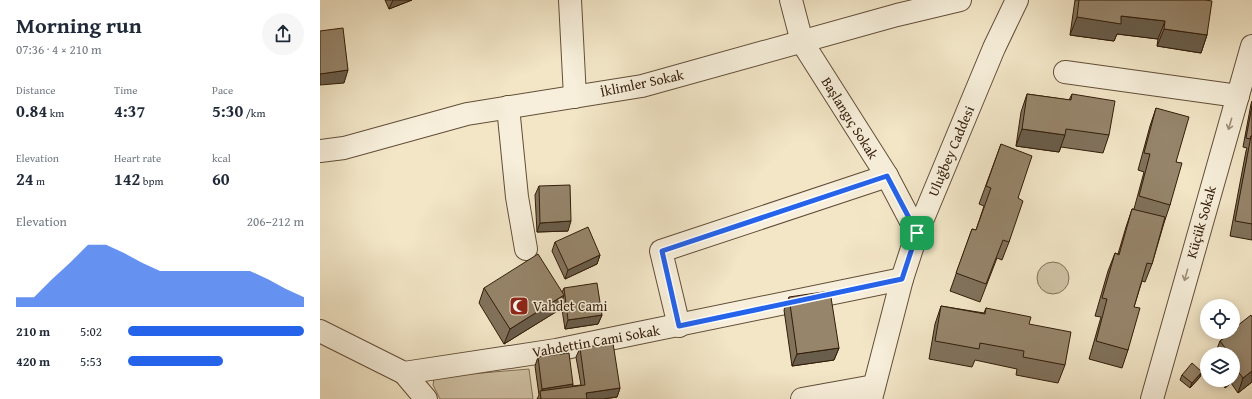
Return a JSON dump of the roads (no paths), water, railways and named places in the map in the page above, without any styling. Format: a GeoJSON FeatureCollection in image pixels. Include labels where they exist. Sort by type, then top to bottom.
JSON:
{"type":"FeatureCollection","features":[{"type":"Feature","properties":{"kind":"street"},"geometry":{"type":"LineString","coordinates":[[570,0],[575,96]]}},
{"type":"Feature","properties":{"kind":"street","name":"Başlangıç Sokak"},"geometry":{"type":"LineString","coordinates":[[791,0],[802,42],[887,176],[917,233]]}},
{"type":"Feature","properties":{"kind":"street","name":"İklimler Sokak"},"geometry":{"type":"LineString","coordinates":[[320,151],[344,148],[467,114],[642,86],[897,15],[960,0]]}},
{"type":"Feature","properties":{"kind":"street","name":"Uluğbey Caddesi"},"geometry":{"type":"LineString","coordinates":[[872,392],[902,279],[917,233],[994,48],[1017,0]]}},
{"type":"Feature","properties":{"kind":"street","name":"Küçük Sokak"},"geometry":{"type":"LineString","coordinates":[[1154,397],[1244,83],[1252,46]]}},
{"type":"Feature","properties":{"kind":"street"},"geometry":{"type":"LineString","coordinates":[[1066,72],[1244,83]]}},
{"type":"Feature","properties":{"kind":"street"},"geometry":{"type":"LineString","coordinates":[[508,107],[517,197],[526,249]]}},
{"type":"Feature","properties":{"kind":"street"},"geometry":{"type":"LineString","coordinates":[[679,326],[662,251],[887,176]]}},
{"type":"Feature","properties":{"kind":"street","name":"Vahdettin Cami Sokak"},"geometry":{"type":"LineString","coordinates":[[404,373],[556,350],[679,326],[902,279]]}},
{"type":"Feature","properties":{"kind":"street"},"geometry":{"type":"LineString","coordinates":[[320,331],[404,373],[426,399]]}},
{"type":"Feature","properties":{"kind":"street"},"geometry":{"type":"LineString","coordinates":[[802,399],[872,392]]}},
{"type":"Feature","properties":{"kind":"place","name":"Vahdet Cami"},"geometry":{"type":"Point","coordinates":[519,306]}}]}
